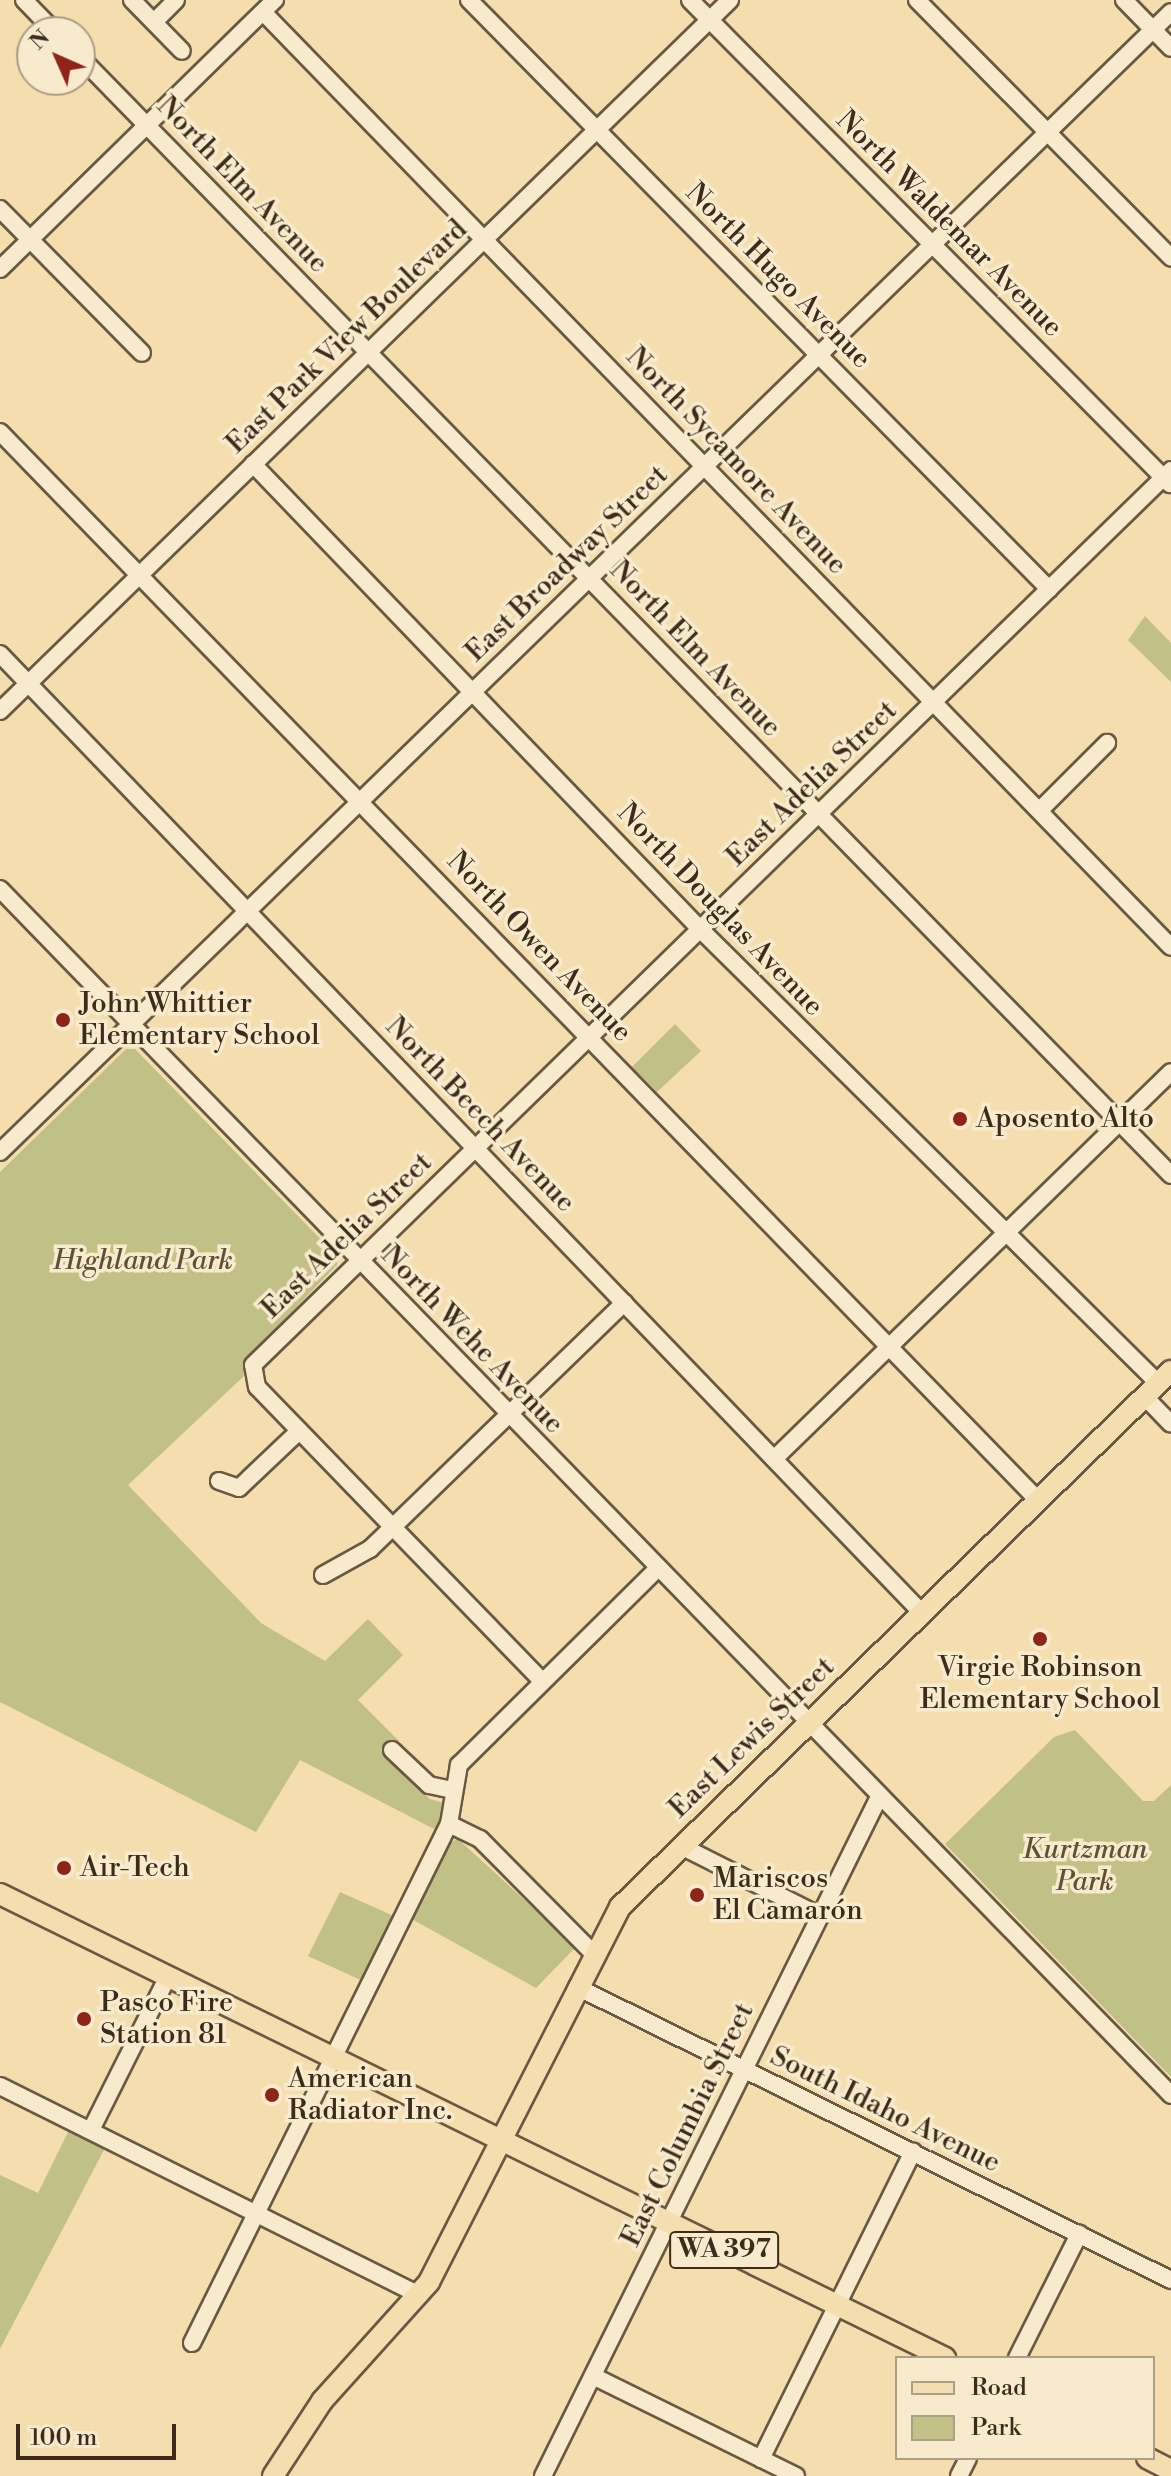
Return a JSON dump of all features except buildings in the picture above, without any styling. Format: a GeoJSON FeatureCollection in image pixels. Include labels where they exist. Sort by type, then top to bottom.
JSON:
{"type":"FeatureCollection","features":[{"type":"Feature","properties":{"kind":"main road","name":"East Lewis Street"},"geometry":{"type":"LineString","coordinates":[[274,2475],[322,2401],[420,2295],[465,2215],[593,1953],[620,1907],[1158,1383]]}},
{"type":"Feature","properties":{"kind":"main road","name":"WA 397"},"geometry":{"type":"LineString","coordinates":[[0,1894],[941,2356]]}},
{"type":"Feature","properties":{"kind":"main road"},"geometry":{"type":"LineString","coordinates":[[1151,2460],[1171,2469]]}},
{"type":"Feature","properties":{"kind":"street"},"geometry":{"type":"LineString","coordinates":[[132,0],[182,51]]}},
{"type":"Feature","properties":{"kind":"street"},"geometry":{"type":"LineString","coordinates":[[154,22],[176,0]]}},
{"type":"Feature","properties":{"kind":"street","name":"North Hugo Avenue"},"geometry":{"type":"LineString","coordinates":[[469,0],[1049,589]]}},
{"type":"Feature","properties":{"kind":"street","name":"North Waldemar Avenue"},"geometry":{"type":"LineString","coordinates":[[690,0],[1169,478]]}},
{"type":"Feature","properties":{"kind":"street","name":"East Park View Boulevard"},"geometry":{"type":"LineString","coordinates":[[0,711],[730,0]]}},
{"type":"Feature","properties":{"kind":"street"},"geometry":{"type":"LineString","coordinates":[[917,0],[1171,258]]}},
{"type":"Feature","properties":{"kind":"street"},"geometry":{"type":"LineString","coordinates":[[1124,0],[1171,48]]}},
{"type":"Feature","properties":{"kind":"street"},"geometry":{"type":"LineString","coordinates":[[27,1],[41,16]]}},
{"type":"Feature","properties":{"kind":"street"},"geometry":{"type":"LineString","coordinates":[[0,269],[269,6]]}},
{"type":"Feature","properties":{"kind":"street","name":"North Sycamore Avenue"},"geometry":{"type":"LineString","coordinates":[[269,6],[484,239],[1171,947]]}},
{"type":"Feature","properties":{"kind":"street","name":"East Broadway Street"},"geometry":{"type":"LineString","coordinates":[[0,1152],[1171,12]]}},
{"type":"Feature","properties":{"kind":"street","name":"North Elm Avenue"},"geometry":{"type":"LineString","coordinates":[[96,73],[1171,1175]]}},
{"type":"Feature","properties":{"kind":"street"},"geometry":{"type":"LineString","coordinates":[[0,209],[142,353]]}},
{"type":"Feature","properties":{"kind":"street","name":"North Owen Avenue"},"geometry":{"type":"LineString","coordinates":[[0,432],[1038,1500]]}},
{"type":"Feature","properties":{"kind":"street","name":"North Douglas Avenue"},"geometry":{"type":"LineString","coordinates":[[253,464],[700,929],[1158,1383],[1171,1424]]}},
{"type":"Feature","properties":{"kind":"street","name":"East Adelia Street"},"geometry":{"type":"LineString","coordinates":[[299,1431],[251,1372],[360,1261],[1049,589],[1169,478]]}},
{"type":"Feature","properties":{"kind":"street","name":"North Beech Avenue"},"geometry":{"type":"LineString","coordinates":[[0,654],[922,1613]]}},
{"type":"Feature","properties":{"kind":"street"},"geometry":{"type":"LineString","coordinates":[[1040,810],[1107,743]]}},
{"type":"Feature","properties":{"kind":"street","name":"North Wehe Avenue"},"geometry":{"type":"LineString","coordinates":[[0,889],[807,1724],[1171,2095]]}},
{"type":"Feature","properties":{"kind":"street"},"geometry":{"type":"LineString","coordinates":[[774,1459],[1171,1072]]}},
{"type":"Feature","properties":{"kind":"street"},"geometry":{"type":"LineString","coordinates":[[323,1575],[354,1563],[392,1529],[624,1303]]}},
{"type":"Feature","properties":{"kind":"street"},"geometry":{"type":"LineString","coordinates":[[219,1481],[239,1488],[299,1431],[542,1681]]}},
{"type":"Feature","properties":{"kind":"street"},"geometry":{"type":"LineString","coordinates":[[192,2343],[449,1824],[452,1790],[466,1755],[657,1569]]}},
{"type":"Feature","properties":{"kind":"street"},"geometry":{"type":"LineString","coordinates":[[392,1750],[429,1785],[452,1790]]}},
{"type":"Feature","properties":{"kind":"street","name":"East Columbia Street"},"geometry":{"type":"LineString","coordinates":[[543,2476],[879,1797]]}},
{"type":"Feature","properties":{"kind":"street"},"geometry":{"type":"LineString","coordinates":[[449,1824],[480,1839],[593,1953]]}},
{"type":"Feature","properties":{"kind":"street"},"geometry":{"type":"LineString","coordinates":[[681,1846],[820,1916]]}},
{"type":"Feature","properties":{"kind":"street"},"geometry":{"type":"LineString","coordinates":[[91,2130],[168,1976]]}},
{"type":"Feature","properties":{"kind":"street","name":"South Idaho Avenue"},"geometry":{"type":"LineString","coordinates":[[577,1987],[1171,2280]]}},
{"type":"Feature","properties":{"kind":"street"},"geometry":{"type":"LineString","coordinates":[[0,2086],[258,2211],[420,2295]]}},
{"type":"Feature","properties":{"kind":"street"},"geometry":{"type":"LineString","coordinates":[[761,2459],[913,2152]]}},
{"type":"Feature","properties":{"kind":"street"},"geometry":{"type":"LineString","coordinates":[[1018,2356],[1079,2234]]}},
{"type":"Feature","properties":{"kind":"street"},"geometry":{"type":"LineString","coordinates":[[593,2376],[796,2476]]}},
{"type":"Feature","properties":{"kind":"street"},"geometry":{"type":"LineString","coordinates":[[1167,2476],[1171,2469]]}},
{"type":"Feature","properties":{"kind":"green space"},"geometry":{"type":"Polygon","coordinates":[[[1145,616],[1171,643],[1171,682],[1128,640],[1145,616]]]}},
{"type":"Feature","properties":{"kind":"green space"},"geometry":{"type":"Polygon","coordinates":[[[675,1024],[701,1051],[657,1092],[632,1067],[675,1024]]]}},
{"type":"Feature","properties":{"kind":"green space","name":"Highland Park"},"geometry":{"type":"Polygon","coordinates":[[[126,1049],[135,1049],[337,1256],[337,1265],[249,1356],[243,1377],[128,1485],[261,1623],[325,1661],[368,1619],[403,1655],[358,1700],[399,1741],[384,1754],[430,1799],[444,1803],[436,1830],[300,1760],[256,1832],[0,1702],[0,1172],[126,1049]]]}},
{"type":"Feature","properties":{"kind":"green space","name":"Kurtzman Park"},"geometry":{"type":"Polygon","coordinates":[[[1075,1730],[1143,1801],[1154,1801],[1171,1785],[1171,2077],[945,1844],[1054,1737],[1075,1730]]]}},
{"type":"Feature","properties":{"kind":"green space"},"geometry":{"type":"Polygon","coordinates":[[[458,1839],[576,1947],[536,1988],[408,1917],[442,1846],[458,1839]]]}},
{"type":"Feature","properties":{"kind":"green space"},"geometry":{"type":"Polygon","coordinates":[[[340,1892],[396,1917],[365,1982],[308,1956],[340,1892]]]}},
{"type":"Feature","properties":{"kind":"green space"},"geometry":{"type":"Polygon","coordinates":[[[70,2128],[106,2146],[0,2349],[0,2175],[38,2193],[70,2128]]]}},
{"type":"Feature","properties":{"kind":"place","name":"John Whittier Elementary School"},"geometry":{"type":"Point","coordinates":[63,1020]}},
{"type":"Feature","properties":{"kind":"place","name":"Aposento Alto"},"geometry":{"type":"Point","coordinates":[960,1119]}},
{"type":"Feature","properties":{"kind":"place","name":"Virgie Robinson Elementary School"},"geometry":{"type":"Point","coordinates":[1040,1639]}},
{"type":"Feature","properties":{"kind":"place","name":"Air-Tech"},"geometry":{"type":"Point","coordinates":[64,1868]}},
{"type":"Feature","properties":{"kind":"place","name":"Mariscos El Camarón"},"geometry":{"type":"Point","coordinates":[697,1895]}},
{"type":"Feature","properties":{"kind":"place","name":"Pasco Fire Station 81"},"geometry":{"type":"Point","coordinates":[84,2019]}},
{"type":"Feature","properties":{"kind":"place","name":"American Radiator Inc."},"geometry":{"type":"Point","coordinates":[272,2095]}}]}
